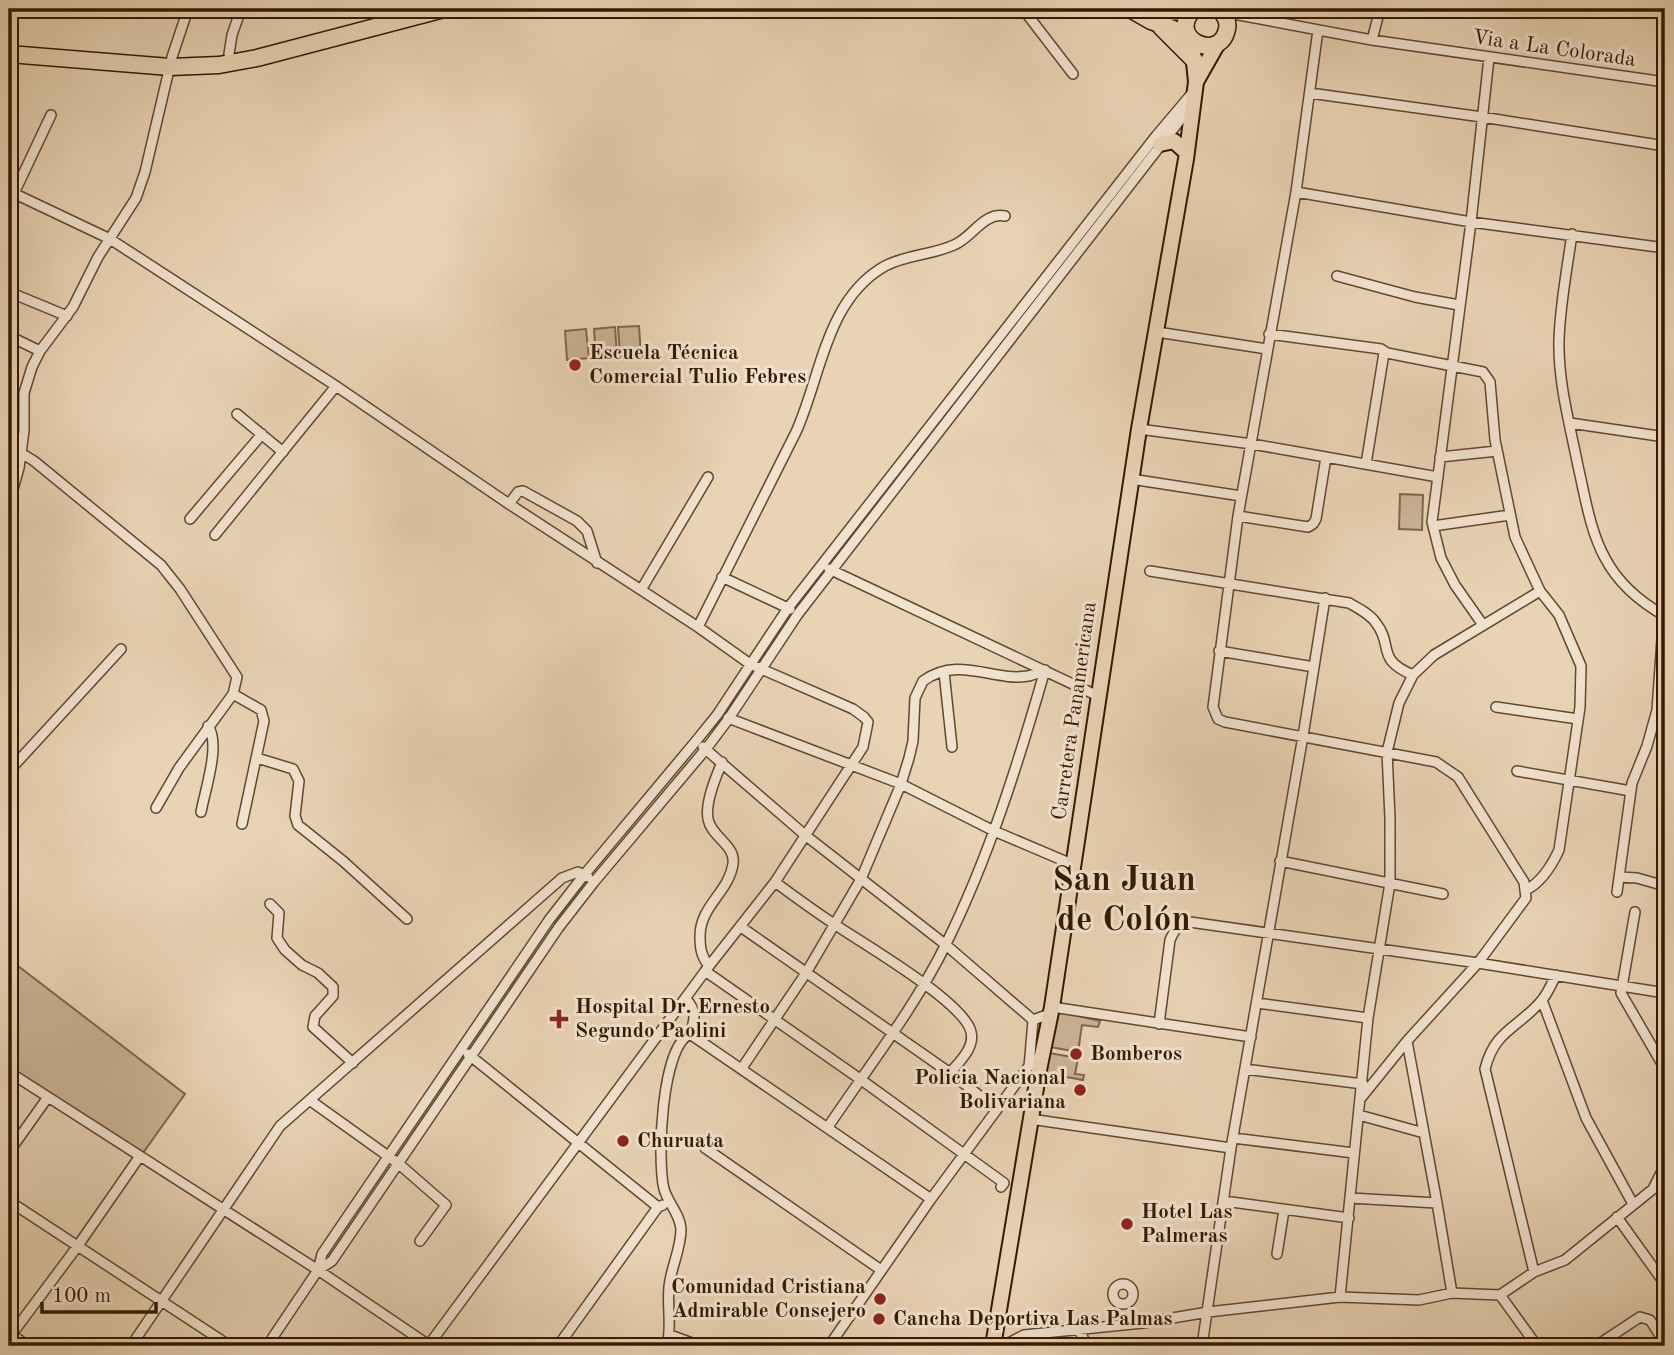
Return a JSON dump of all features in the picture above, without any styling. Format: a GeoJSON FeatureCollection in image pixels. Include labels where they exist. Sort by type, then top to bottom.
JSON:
{"type":"FeatureCollection","features":[{"type":"Feature","properties":{"kind":"highway"},"geometry":{"type":"LineString","coordinates":[[9,43],[171,62],[229,54],[406,9]]}},
{"type":"Feature","properties":{"kind":"highway"},"geometry":{"type":"LineString","coordinates":[[9,54],[219,65],[257,58],[444,9]]}},
{"type":"Feature","properties":{"kind":"highway"},"geometry":{"type":"LineString","coordinates":[[1130,9],[1153,16],[1203,46],[1222,37],[1227,21],[1221,10]]}},
{"type":"Feature","properties":{"kind":"highway"},"geometry":{"type":"LineString","coordinates":[[1153,16],[1161,12],[1193,10]]}},
{"type":"Feature","properties":{"kind":"highway"},"geometry":{"type":"LineString","coordinates":[[1189,36],[1185,24],[1193,10]]}},
{"type":"Feature","properties":{"kind":"highway"},"geometry":{"type":"LineString","coordinates":[[1153,16],[1195,61]]}},
{"type":"Feature","properties":{"kind":"main road","name":"Carretera Panamericana"},"geometry":{"type":"LineString","coordinates":[[993,1346],[1030,1119],[1051,1012],[1131,479],[1195,92],[1195,61],[1189,36]]}},
{"type":"Feature","properties":{"kind":"main road","name":"Carretera Panamericana"},"geometry":{"type":"LineString","coordinates":[[1195,92],[1204,64],[1222,37]]}},
{"type":"Feature","properties":{"kind":"main road"},"geometry":{"type":"LineString","coordinates":[[1160,144],[1174,141],[1186,152]]}},
{"type":"Feature","properties":{"kind":"street"},"geometry":{"type":"LineString","coordinates":[[9,503],[24,431],[24,393],[32,367],[40,351],[67,316],[136,198],[145,172],[185,9]]}},
{"type":"Feature","properties":{"kind":"street"},"geometry":{"type":"LineString","coordinates":[[229,54],[241,9]]}},
{"type":"Feature","properties":{"kind":"street"},"geometry":{"type":"LineString","coordinates":[[1023,9],[1073,74]]}},
{"type":"Feature","properties":{"kind":"street"},"geometry":{"type":"LineString","coordinates":[[1371,40],[1380,9]]}},
{"type":"Feature","properties":{"kind":"street","name":"Via a La Colorada"},"geometry":{"type":"LineString","coordinates":[[1221,10],[1371,40],[1665,82]]}},
{"type":"Feature","properties":{"kind":"street","name":"Via a La Colorada"},"geometry":{"type":"LineString","coordinates":[[1222,37],[1243,22],[1272,22]]}},
{"type":"Feature","properties":{"kind":"street"},"geometry":{"type":"LineString","coordinates":[[1318,30],[1296,192],[1241,496],[1213,707],[1218,719],[1436,762],[1458,777],[1524,882],[1526,890],[1526,898],[1478,963],[1407,1041],[1361,1098]]}},
{"type":"Feature","properties":{"kind":"street"},"geometry":{"type":"LineString","coordinates":[[1483,625],[1455,585],[1441,558],[1433,526],[1450,366],[1471,222],[1489,58]]}},
{"type":"Feature","properties":{"kind":"street"},"geometry":{"type":"LineString","coordinates":[[318,1270],[332,1261],[559,927],[706,749],[797,614],[1160,144],[1195,92]]}},
{"type":"Feature","properties":{"kind":"street"},"geometry":{"type":"LineString","coordinates":[[267,1346],[318,1270],[322,1254],[549,920],[717,715],[788,608],[1156,136],[1195,92]]}},
{"type":"Feature","properties":{"kind":"street"},"geometry":{"type":"LineString","coordinates":[[1310,93],[1665,146]]}},
{"type":"Feature","properties":{"kind":"street"},"geometry":{"type":"LineString","coordinates":[[9,204],[11,193],[51,115]]}},
{"type":"Feature","properties":{"kind":"street"},"geometry":{"type":"LineString","coordinates":[[1296,192],[1471,222],[1665,248]]}},
{"type":"Feature","properties":{"kind":"street"},"geometry":{"type":"LineString","coordinates":[[9,1072],[318,1270],[429,1346],[707,969],[775,882],[863,747],[868,722],[853,709],[750,664],[698,626],[597,563],[336,386],[110,239],[11,193]]}},
{"type":"Feature","properties":{"kind":"street"},"geometry":{"type":"LineString","coordinates":[[698,626],[806,411],[820,361],[850,296],[884,267],[913,256],[945,249],[960,242],[992,217],[1005,216]]}},
{"type":"Feature","properties":{"kind":"street"},"geometry":{"type":"LineString","coordinates":[[1572,234],[1559,338],[1562,386],[1585,497],[1601,551],[1623,584],[1664,616]]}},
{"type":"Feature","properties":{"kind":"street"},"geometry":{"type":"LineString","coordinates":[[1337,276],[1415,297],[1459,305]]}},
{"type":"Feature","properties":{"kind":"street"},"geometry":{"type":"LineString","coordinates":[[9,305],[11,293],[67,316]]}},
{"type":"Feature","properties":{"kind":"street"},"geometry":{"type":"LineString","coordinates":[[1157,332],[1267,349]]}},
{"type":"Feature","properties":{"kind":"street"},"geometry":{"type":"LineString","coordinates":[[1269,334],[1381,349],[1384,353],[1483,372],[1490,382],[1497,450],[1515,537],[1540,591],[1559,615],[1581,666],[1578,719],[1559,850],[1552,864],[1533,886],[1526,890]]}},
{"type":"Feature","properties":{"kind":"street"},"geometry":{"type":"LineString","coordinates":[[9,336],[40,351]]}},
{"type":"Feature","properties":{"kind":"street"},"geometry":{"type":"LineString","coordinates":[[1366,464],[1384,353]]}},
{"type":"Feature","properties":{"kind":"street"},"geometry":{"type":"LineString","coordinates":[[215,535],[336,386]]}},
{"type":"Feature","properties":{"kind":"street"},"geometry":{"type":"LineString","coordinates":[[237,414],[283,452]]}},
{"type":"Feature","properties":{"kind":"street"},"geometry":{"type":"LineString","coordinates":[[1570,423],[1665,437]]}},
{"type":"Feature","properties":{"kind":"street"},"geometry":{"type":"LineString","coordinates":[[1139,429],[1252,444],[1438,477]]}},
{"type":"Feature","properties":{"kind":"street"},"geometry":{"type":"LineString","coordinates":[[190,519],[262,435]]}},
{"type":"Feature","properties":{"kind":"street"},"geometry":{"type":"LineString","coordinates":[[1440,457],[1497,450]]}},
{"type":"Feature","properties":{"kind":"street"},"geometry":{"type":"LineString","coordinates":[[21,453],[161,565],[180,589],[237,677],[233,694],[179,768],[156,808]]}},
{"type":"Feature","properties":{"kind":"street"},"geometry":{"type":"LineString","coordinates":[[1238,516],[1308,527],[1313,524],[1325,457]]}},
{"type":"Feature","properties":{"kind":"street"},"geometry":{"type":"LineString","coordinates":[[641,590],[708,477]]}},
{"type":"Feature","properties":{"kind":"street"},"geometry":{"type":"LineString","coordinates":[[1131,479],[1241,496]]}},
{"type":"Feature","properties":{"kind":"street"},"geometry":{"type":"LineString","coordinates":[[509,504],[518,492],[523,491],[577,522],[587,531],[597,563]]}},
{"type":"Feature","properties":{"kind":"street"},"geometry":{"type":"LineString","coordinates":[[1433,526],[1510,515]]}},
{"type":"Feature","properties":{"kind":"street"},"geometry":{"type":"LineString","coordinates":[[821,565],[1098,696]]}},
{"type":"Feature","properties":{"kind":"street"},"geometry":{"type":"LineString","coordinates":[[1150,571],[1349,603],[1366,613],[1377,624],[1390,660],[1401,670],[1413,675]]}},
{"type":"Feature","properties":{"kind":"street"},"geometry":{"type":"LineString","coordinates":[[722,578],[797,614]]}},
{"type":"Feature","properties":{"kind":"street"},"geometry":{"type":"LineString","coordinates":[[1340,1297],[1368,1018],[1390,883],[1387,752],[1399,703],[1413,675],[1434,655],[1540,591]]}},
{"type":"Feature","properties":{"kind":"street"},"geometry":{"type":"LineString","coordinates":[[1617,892],[1631,791],[1657,710],[1665,597]]}},
{"type":"Feature","properties":{"kind":"street"},"geometry":{"type":"LineString","coordinates":[[1202,1346],[1232,1143],[1325,598]]}},
{"type":"Feature","properties":{"kind":"street"},"geometry":{"type":"LineString","coordinates":[[11,765],[121,649]]}},
{"type":"Feature","properties":{"kind":"street"},"geometry":{"type":"LineString","coordinates":[[1220,651],[1314,667]]}},
{"type":"Feature","properties":{"kind":"street"},"geometry":{"type":"LineString","coordinates":[[742,1068],[806,972],[861,879],[901,784],[913,741],[918,688],[929,676],[944,672],[972,669],[1028,676],[1045,670]]}},
{"type":"Feature","properties":{"kind":"street"},"geometry":{"type":"LineString","coordinates":[[828,1127],[893,1034],[946,945],[994,831],[1020,758],[1045,670]]}},
{"type":"Feature","properties":{"kind":"street"},"geometry":{"type":"LineString","coordinates":[[944,672],[952,747]]}},
{"type":"Feature","properties":{"kind":"street"},"geometry":{"type":"LineString","coordinates":[[233,694],[261,710],[264,726],[242,824]]}},
{"type":"Feature","properties":{"kind":"street"},"geometry":{"type":"LineString","coordinates":[[1496,707],[1578,719]]}},
{"type":"Feature","properties":{"kind":"street"},"geometry":{"type":"LineString","coordinates":[[728,718],[901,784],[994,831],[1074,864]]}},
{"type":"Feature","properties":{"kind":"street"},"geometry":{"type":"LineString","coordinates":[[201,812],[214,746],[212,732],[208,726]]}},
{"type":"Feature","properties":{"kind":"street"},"geometry":{"type":"LineString","coordinates":[[696,741],[805,835],[946,945],[1033,1020]]}},
{"type":"Feature","properties":{"kind":"street"},"geometry":{"type":"LineString","coordinates":[[257,758],[293,769],[299,781],[295,816],[298,825],[343,861],[407,919]]}},
{"type":"Feature","properties":{"kind":"street"},"geometry":{"type":"LineString","coordinates":[[722,762],[715,779],[708,818],[712,830],[732,852],[733,863],[723,888],[701,921],[700,951],[707,969],[1004,1183],[1001,1187]]}},
{"type":"Feature","properties":{"kind":"street"},"geometry":{"type":"LineString","coordinates":[[1517,771],[1631,791]]}},
{"type":"Feature","properties":{"kind":"street"},"geometry":{"type":"LineString","coordinates":[[1280,860],[1443,894]]}},
{"type":"Feature","properties":{"kind":"street"},"geometry":{"type":"LineString","coordinates":[[131,1346],[280,1126],[562,878],[578,872],[594,882]]}},
{"type":"Feature","properties":{"kind":"street"},"geometry":{"type":"LineString","coordinates":[[1620,877],[1650,880],[1665,886]]}},
{"type":"Feature","properties":{"kind":"street"},"geometry":{"type":"LineString","coordinates":[[775,882],[923,984],[954,1009],[969,1026],[972,1036],[969,1049],[950,1073]]}},
{"type":"Feature","properties":{"kind":"street"},"geometry":{"type":"LineString","coordinates":[[270,904],[279,913],[277,938],[285,950],[302,965],[318,972],[333,987],[333,996],[315,1016],[313,1027],[353,1063]]}},
{"type":"Feature","properties":{"kind":"street"},"geometry":{"type":"LineString","coordinates":[[1635,912],[1621,993],[1665,1069]]}},
{"type":"Feature","properties":{"kind":"street"},"geometry":{"type":"LineString","coordinates":[[1159,1024],[1170,940],[1181,923],[1190,922],[1665,993]]}},
{"type":"Feature","properties":{"kind":"street"},"geometry":{"type":"LineString","coordinates":[[741,926],[997,1109]]}},
{"type":"Feature","properties":{"kind":"street"},"geometry":{"type":"LineString","coordinates":[[1534,1272],[1485,1069],[1489,1052],[1499,1038],[1542,1000],[1556,975]]}},
{"type":"Feature","properties":{"kind":"street"},"geometry":{"type":"LineString","coordinates":[[667,1346],[670,1335],[669,1287],[681,1230],[664,1190],[661,1172],[663,1106],[671,1066],[678,1048],[685,1036],[690,1034],[695,1020],[694,1008],[686,999]]}},
{"type":"Feature","properties":{"kind":"street"},"geometry":{"type":"LineString","coordinates":[[1542,1000],[1586,1118],[1633,1204]]}},
{"type":"Feature","properties":{"kind":"street"},"geometry":{"type":"LineString","coordinates":[[1257,1003],[1368,1018]]}},
{"type":"Feature","properties":{"kind":"street"},"geometry":{"type":"LineString","coordinates":[[1033,1020],[1051,1012],[1251,1037]]}},
{"type":"Feature","properties":{"kind":"street"},"geometry":{"type":"LineString","coordinates":[[829,1346],[1028,1066],[1033,1020]]}},
{"type":"Feature","properties":{"kind":"street"},"geometry":{"type":"LineString","coordinates":[[690,1034],[931,1199]]}},
{"type":"Feature","properties":{"kind":"street"},"geometry":{"type":"LineString","coordinates":[[1407,1041],[1452,1293]]}},
{"type":"Feature","properties":{"kind":"street"},"geometry":{"type":"LineString","coordinates":[[462,1050],[657,1207]]}},
{"type":"Feature","properties":{"kind":"street"},"geometry":{"type":"LineString","coordinates":[[1030,1056],[1039,1070]]}},
{"type":"Feature","properties":{"kind":"street"},"geometry":{"type":"LineString","coordinates":[[1245,1069],[1363,1084]]}},
{"type":"Feature","properties":{"kind":"street"},"geometry":{"type":"LineString","coordinates":[[9,1152],[48,1097]]}},
{"type":"Feature","properties":{"kind":"street"},"geometry":{"type":"LineString","coordinates":[[311,1101],[399,1164],[446,1205],[420,1241]]}},
{"type":"Feature","properties":{"kind":"street"},"geometry":{"type":"LineString","coordinates":[[1359,1115],[1424,1133]]}},
{"type":"Feature","properties":{"kind":"street"},"geometry":{"type":"LineString","coordinates":[[1030,1119],[1232,1143],[1354,1153]]}},
{"type":"Feature","properties":{"kind":"street"},"geometry":{"type":"LineString","coordinates":[[705,1148],[881,1270]]}},
{"type":"Feature","properties":{"kind":"street"},"geometry":{"type":"LineString","coordinates":[[28,1346],[10,1335],[77,1247],[140,1156]]}},
{"type":"Feature","properties":{"kind":"street"},"geometry":{"type":"LineString","coordinates":[[1003,1346],[1024,1335],[1143,1323],[1208,1312],[1340,1297],[1419,1300],[1452,1293],[1500,1296],[1534,1272],[1565,1260],[1653,1189],[1665,1166]]}},
{"type":"Feature","properties":{"kind":"street"},"geometry":{"type":"LineString","coordinates":[[1350,1198],[1437,1203]]}},
{"type":"Feature","properties":{"kind":"street"},"geometry":{"type":"LineString","coordinates":[[9,1201],[230,1346]]}},
{"type":"Feature","properties":{"kind":"street"},"geometry":{"type":"LineString","coordinates":[[1224,1201],[1349,1218]]}},
{"type":"Feature","properties":{"kind":"street"},"geometry":{"type":"LineString","coordinates":[[558,1346],[657,1207],[670,1203]]}},
{"type":"Feature","properties":{"kind":"street"},"geometry":{"type":"LineString","coordinates":[[1277,1254],[1284,1210]]}},
{"type":"Feature","properties":{"kind":"street"},"geometry":{"type":"LineString","coordinates":[[1617,1217],[1665,1284]]}},
{"type":"Feature","properties":{"kind":"street"},"geometry":{"type":"LineString","coordinates":[[1500,1296],[1537,1346]]}},
{"type":"Feature","properties":{"kind":"street"},"geometry":{"type":"LineString","coordinates":[[1596,1346],[1640,1317],[1650,1320],[1665,1343]]}},
{"type":"Feature","properties":{"kind":"street"},"geometry":{"type":"LineString","coordinates":[[1079,1329],[1087,1346]]}},
{"type":"Feature","properties":{"kind":"street"},"geometry":{"type":"LineString","coordinates":[[670,1335],[700,1346]]}},
{"type":"Feature","properties":{"kind":"shaded area"},"geometry":{"type":"Polygon","coordinates":[[[639,326],[641,355],[620,356],[618,327],[639,326]]]}},
{"type":"Feature","properties":{"kind":"shaded area"},"geometry":{"type":"Polygon","coordinates":[[[615,327],[617,356],[596,358],[594,329],[615,327]]]}},
{"type":"Feature","properties":{"kind":"shaded area"},"geometry":{"type":"Polygon","coordinates":[[[586,329],[589,358],[567,360],[565,331],[586,329]]]}},
{"type":"Feature","properties":{"kind":"shaded area"},"geometry":{"type":"Polygon","coordinates":[[[1400,494],[1423,495],[1422,530],[1399,529],[1400,494]]]}},
{"type":"Feature","properties":{"kind":"shaded area"},"geometry":{"type":"Polygon","coordinates":[[[9,959],[185,1094],[143,1153],[9,1067],[9,959]]]}},
{"type":"Feature","properties":{"kind":"shaded area"},"geometry":{"type":"Polygon","coordinates":[[[1056,1011],[1100,1021],[1098,1027],[1082,1025],[1078,1052],[1050,1047],[1056,1011]]]}},
{"type":"Feature","properties":{"kind":"shaded area"},"geometry":{"type":"Polygon","coordinates":[[[1049,1053],[1078,1058],[1075,1074],[1084,1075],[1083,1080],[1045,1073],[1049,1053]]]}},
{"type":"Feature","properties":{"kind":"place","name":"Escuela Técnica Comercial Tulio Febres"},"geometry":{"type":"Point","coordinates":[575,365]}},
{"type":"Feature","properties":{"kind":"place","name":"Hospital Dr. Ernesto Segundo Paolini"},"geometry":{"type":"Point","coordinates":[559,1019]}},
{"type":"Feature","properties":{"kind":"place","name":"Bomberos"},"geometry":{"type":"Point","coordinates":[1076,1054]}},
{"type":"Feature","properties":{"kind":"place","name":"Policia Nacional Bolivariana"},"geometry":{"type":"Point","coordinates":[1080,1090]}},
{"type":"Feature","properties":{"kind":"place","name":"Churuata"},"geometry":{"type":"Point","coordinates":[623,1141]}},
{"type":"Feature","properties":{"kind":"place","name":"Hotel Las Palmeras"},"geometry":{"type":"Point","coordinates":[1127,1224]}},
{"type":"Feature","properties":{"kind":"place","name":"Comunidad Cristiana Admirable Consejero"},"geometry":{"type":"Point","coordinates":[880,1299]}},
{"type":"Feature","properties":{"kind":"place","name":"Cancha Deportiva Las Palmas"},"geometry":{"type":"Point","coordinates":[879,1319]}},
{"type":"Feature","properties":{"kind":"district","name":"San Juan de Colón"},"geometry":{"type":"Point","coordinates":[1124,900]}}]}
